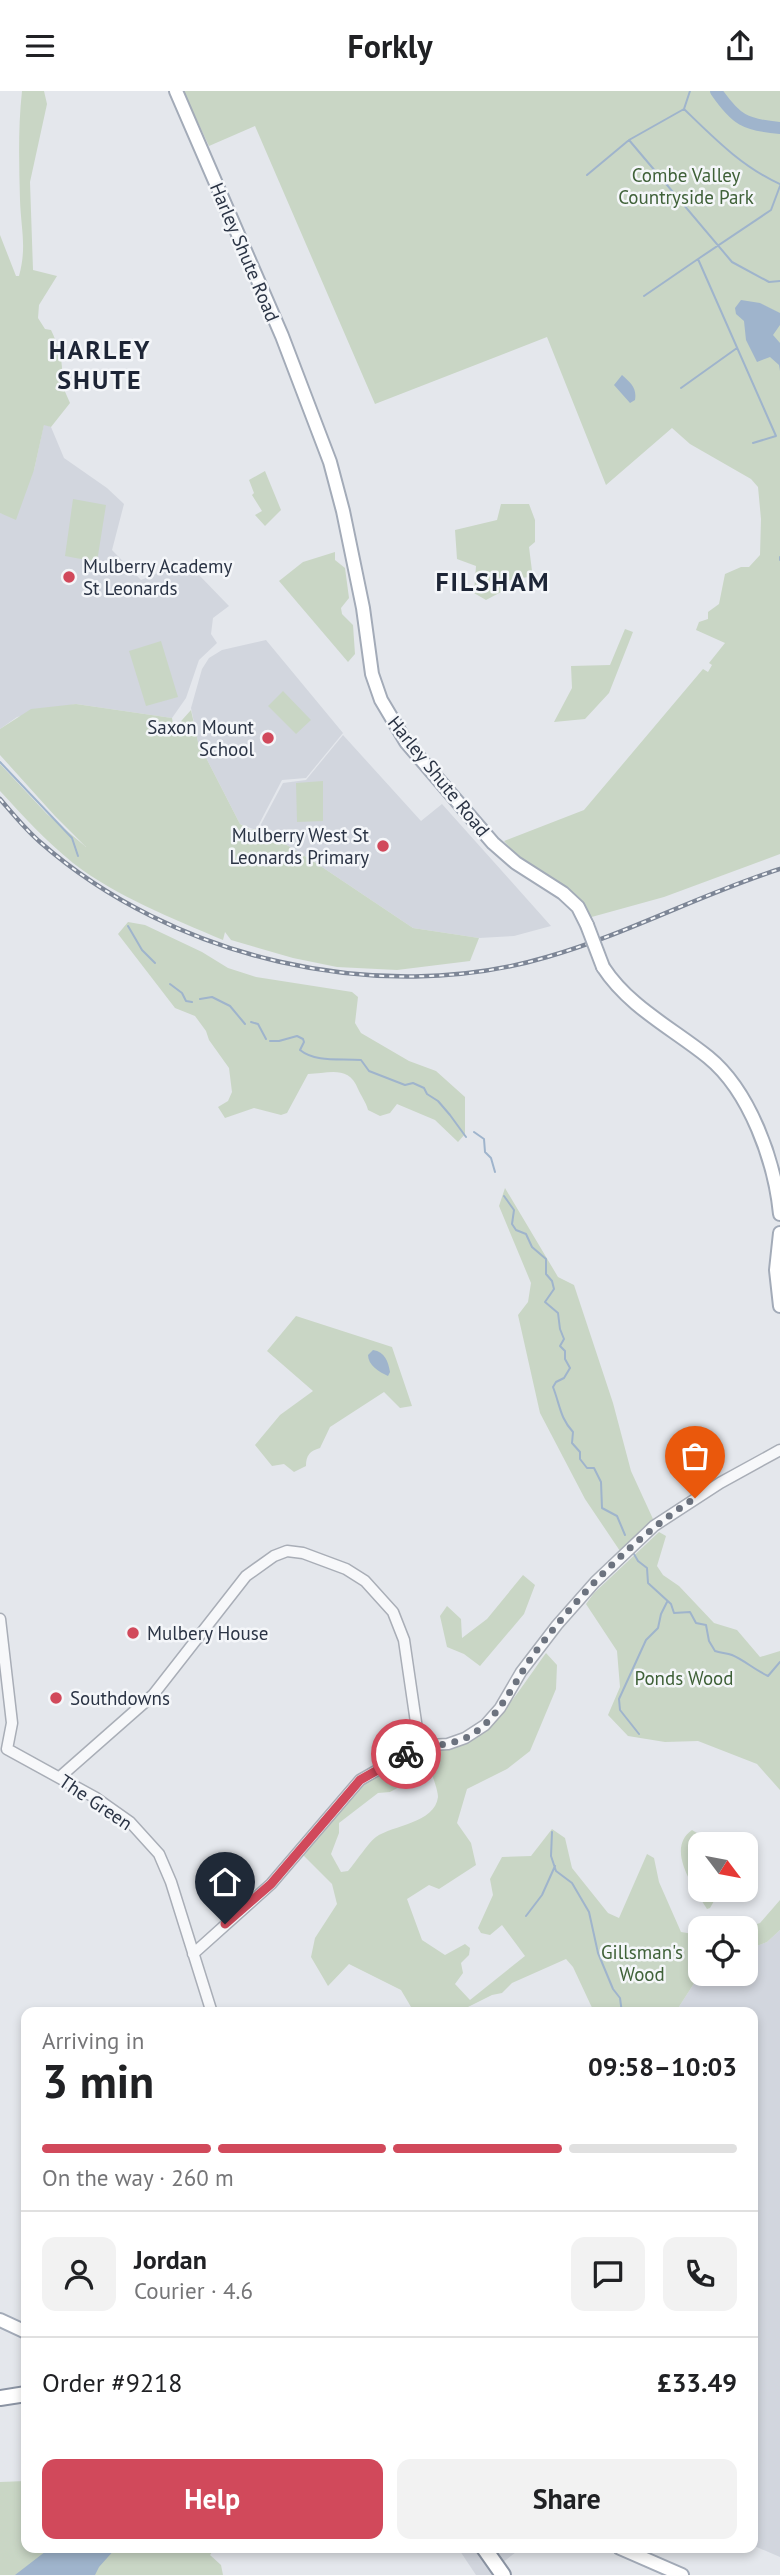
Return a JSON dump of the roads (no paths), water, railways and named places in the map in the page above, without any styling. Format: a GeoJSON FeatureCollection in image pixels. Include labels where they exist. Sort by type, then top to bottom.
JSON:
{"type":"FeatureCollection","features":[{"type":"Feature","properties":{"kind":"highway"},"geometry":{"type":"LineString","coordinates":[[0,2398],[21,2395]]}},
{"type":"Feature","properties":{"kind":"highway"},"geometry":{"type":"LineString","coordinates":[[488,2553],[503,2575]]}},
{"type":"Feature","properties":{"kind":"main road","name":"Harley Shute Road"},"geometry":{"type":"LineString","coordinates":[[176,91],[282,337],[330,462],[363,608],[372,674],[381,700],[406,741],[484,832],[516,863],[563,893],[578,907],[603,967],[626,995],[709,1058],[738,1088],[771,1169],[780,1214]]}},
{"type":"Feature","properties":{"kind":"main road"},"geometry":{"type":"LineString","coordinates":[[780,1233],[776,1270],[780,1306]]}},
{"type":"Feature","properties":{"kind":"main road"},"geometry":{"type":"LineString","coordinates":[[0,2320],[21,2330]]}},
{"type":"Feature","properties":{"kind":"main road"},"geometry":{"type":"LineString","coordinates":[[631,2553],[682,2575]]}},
{"type":"Feature","properties":{"kind":"street"},"geometry":{"type":"LineString","coordinates":[[192,1954],[271,1884],[360,1780],[411,1751],[466,1738],[485,1725],[500,1708],[521,1672],[557,1625],[595,1582],[654,1526],[720,1483],[780,1450]]}},
{"type":"Feature","properties":{"kind":"street"},"geometry":{"type":"LineString","coordinates":[[61,1776],[153,1695],[246,1576],[274,1556],[287,1551],[303,1553],[346,1569],[365,1580],[393,1612],[400,1625],[418,1736],[411,1751]]}},
{"type":"Feature","properties":{"kind":"street","name":"The Green"},"geometry":{"type":"LineString","coordinates":[[0,1619],[12,1723],[8,1749],[61,1776],[130,1822],[159,1854],[171,1882],[210,2007]]}},
{"type":"Feature","properties":{"kind":"street"},"geometry":{"type":"LineString","coordinates":[[418,1736],[429,1745]]}},
{"type":"Feature","properties":{"kind":"water"},"geometry":{"type":"Polygon","coordinates":[[[741,300],[760,303],[780,313],[780,325],[773,335],[780,343],[780,371],[779,365],[770,357],[757,362],[746,340],[744,321],[736,314],[735,308],[741,300]]]}},
{"type":"Feature","properties":{"kind":"water"},"geometry":{"type":"Polygon","coordinates":[[[622,375],[631,383],[635,392],[635,400],[630,403],[614,385],[622,375]]]}},
{"type":"Feature","properties":{"kind":"water"},"geometry":{"type":"Polygon","coordinates":[[[373,1350],[385,1358],[390,1372],[388,1376],[370,1362],[368,1355],[373,1350]]]}},
{"type":"Feature","properties":{"kind":"water"},"geometry":{"type":"Polygon","coordinates":[[[44,2553],[112,2553],[95,2575],[15,2575],[44,2553]]]}},
{"type":"Feature","properties":{"kind":"waterway"},"geometry":{"type":"LineString","coordinates":[[690,91],[684,109],[741,160],[780,184]]}},
{"type":"Feature","properties":{"kind":"waterway"},"geometry":{"type":"LineString","coordinates":[[716,91],[742,119],[758,125],[780,128]]}},
{"type":"Feature","properties":{"kind":"waterway"},"geometry":{"type":"LineString","coordinates":[[587,175],[629,140],[684,109]]}},
{"type":"Feature","properties":{"kind":"waterway"},"geometry":{"type":"LineString","coordinates":[[629,140],[732,262],[769,282],[780,281]]}},
{"type":"Feature","properties":{"kind":"waterway"},"geometry":{"type":"LineString","coordinates":[[753,443],[776,436],[698,259],[771,210],[780,186]]}},
{"type":"Feature","properties":{"kind":"waterway"},"geometry":{"type":"LineString","coordinates":[[644,296],[698,259]]}},
{"type":"Feature","properties":{"kind":"waterway"},"geometry":{"type":"LineString","coordinates":[[681,388],[737,348]]}},
{"type":"Feature","properties":{"kind":"waterway"},"geometry":{"type":"LineString","coordinates":[[0,762],[72,838],[78,856]]}},
{"type":"Feature","properties":{"kind":"waterway"},"geometry":{"type":"LineString","coordinates":[[128,926],[142,950],[155,963]]}},
{"type":"Feature","properties":{"kind":"waterway"},"geometry":{"type":"LineString","coordinates":[[170,984],[182,993],[186,1001],[192,1002]]}},
{"type":"Feature","properties":{"kind":"waterway"},"geometry":{"type":"LineString","coordinates":[[200,999],[212,997],[230,1006],[245,1024]]}},
{"type":"Feature","properties":{"kind":"waterway"},"geometry":{"type":"LineString","coordinates":[[251,1022],[258,1024],[266,1039]]}},
{"type":"Feature","properties":{"kind":"waterway"},"geometry":{"type":"LineString","coordinates":[[270,1041],[297,1036],[303,1039],[300,1050],[306,1054],[321,1058],[361,1060],[369,1071],[405,1085],[413,1083],[424,1088],[427,1094],[438,1101],[466,1137]]}},
{"type":"Feature","properties":{"kind":"waterway"},"geometry":{"type":"LineString","coordinates":[[474,1132],[484,1139],[485,1152],[491,1158],[495,1172]]}},
{"type":"Feature","properties":{"kind":"waterway"},"geometry":{"type":"LineString","coordinates":[[504,1196],[514,1210],[512,1224],[516,1230],[526,1234],[532,1247],[546,1259],[546,1274],[554,1289],[545,1302],[558,1313],[564,1339],[560,1346],[565,1351],[565,1359],[570,1368],[564,1378],[553,1387],[563,1416],[573,1432],[572,1443],[580,1452],[580,1459],[587,1468],[594,1468],[601,1482],[602,1508],[617,1516],[625,1535]]}},
{"type":"Feature","properties":{"kind":"waterway"},"geometry":{"type":"LineString","coordinates":[[634,1554],[647,1568],[648,1583],[671,1604],[674,1613],[690,1612],[696,1623],[706,1625],[709,1641],[715,1651],[730,1654],[768,1676],[780,1662]]}},
{"type":"Feature","properties":{"kind":"waterway"},"geometry":{"type":"LineString","coordinates":[[639,1734],[620,1710],[619,1699],[646,1640],[658,1628],[667,1602]]}},
{"type":"Feature","properties":{"kind":"waterway"},"geometry":{"type":"LineString","coordinates":[[552,1832],[551,1856],[556,1871],[572,1883],[589,1912],[598,1953],[613,1989],[620,1998],[621,2007]]}},
{"type":"Feature","properties":{"kind":"waterway"},"geometry":{"type":"LineString","coordinates":[[526,1916],[542,1895],[555,1866]]}},
{"type":"Feature","properties":{"kind":"railway"},"geometry":{"type":"LineString","coordinates":[[0,799],[40,842],[93,882],[151,916],[214,943],[280,962],[347,973],[415,976],[482,971],[547,957],[577,948],[780,869]]}},
{"type":"Feature","properties":{"kind":"place","name":"Mulberry Academy St Leonards"},"geometry":{"type":"Point","coordinates":[69,577]}},
{"type":"Feature","properties":{"kind":"place","name":"Saxon Mount School"},"geometry":{"type":"Point","coordinates":[268,738]}},
{"type":"Feature","properties":{"kind":"place","name":"Mulberry West St Leonards Primary"},"geometry":{"type":"Point","coordinates":[383,846]}},
{"type":"Feature","properties":{"kind":"place","name":"Mulbery House"},"geometry":{"type":"Point","coordinates":[133,1633]}},
{"type":"Feature","properties":{"kind":"place","name":"Southdowns"},"geometry":{"type":"Point","coordinates":[56,1698]}},
{"type":"Feature","properties":{"kind":"district","name":"HARLEY SHUTE"},"geometry":{"type":"Point","coordinates":[100,364]}},
{"type":"Feature","properties":{"kind":"district","name":"FILSHAM"},"geometry":{"type":"Point","coordinates":[493,582]}},
{"type":"Feature","properties":{"kind":"park label","name":"Combe Valley Countryside Park"},"geometry":{"type":"Point","coordinates":[686,186]}},
{"type":"Feature","properties":{"kind":"park label","name":"Ponds Wood"},"geometry":{"type":"Point","coordinates":[684,1678]}},
{"type":"Feature","properties":{"kind":"park label","name":"Gillsman's Wood"},"geometry":{"type":"Point","coordinates":[642,1963]}}]}
